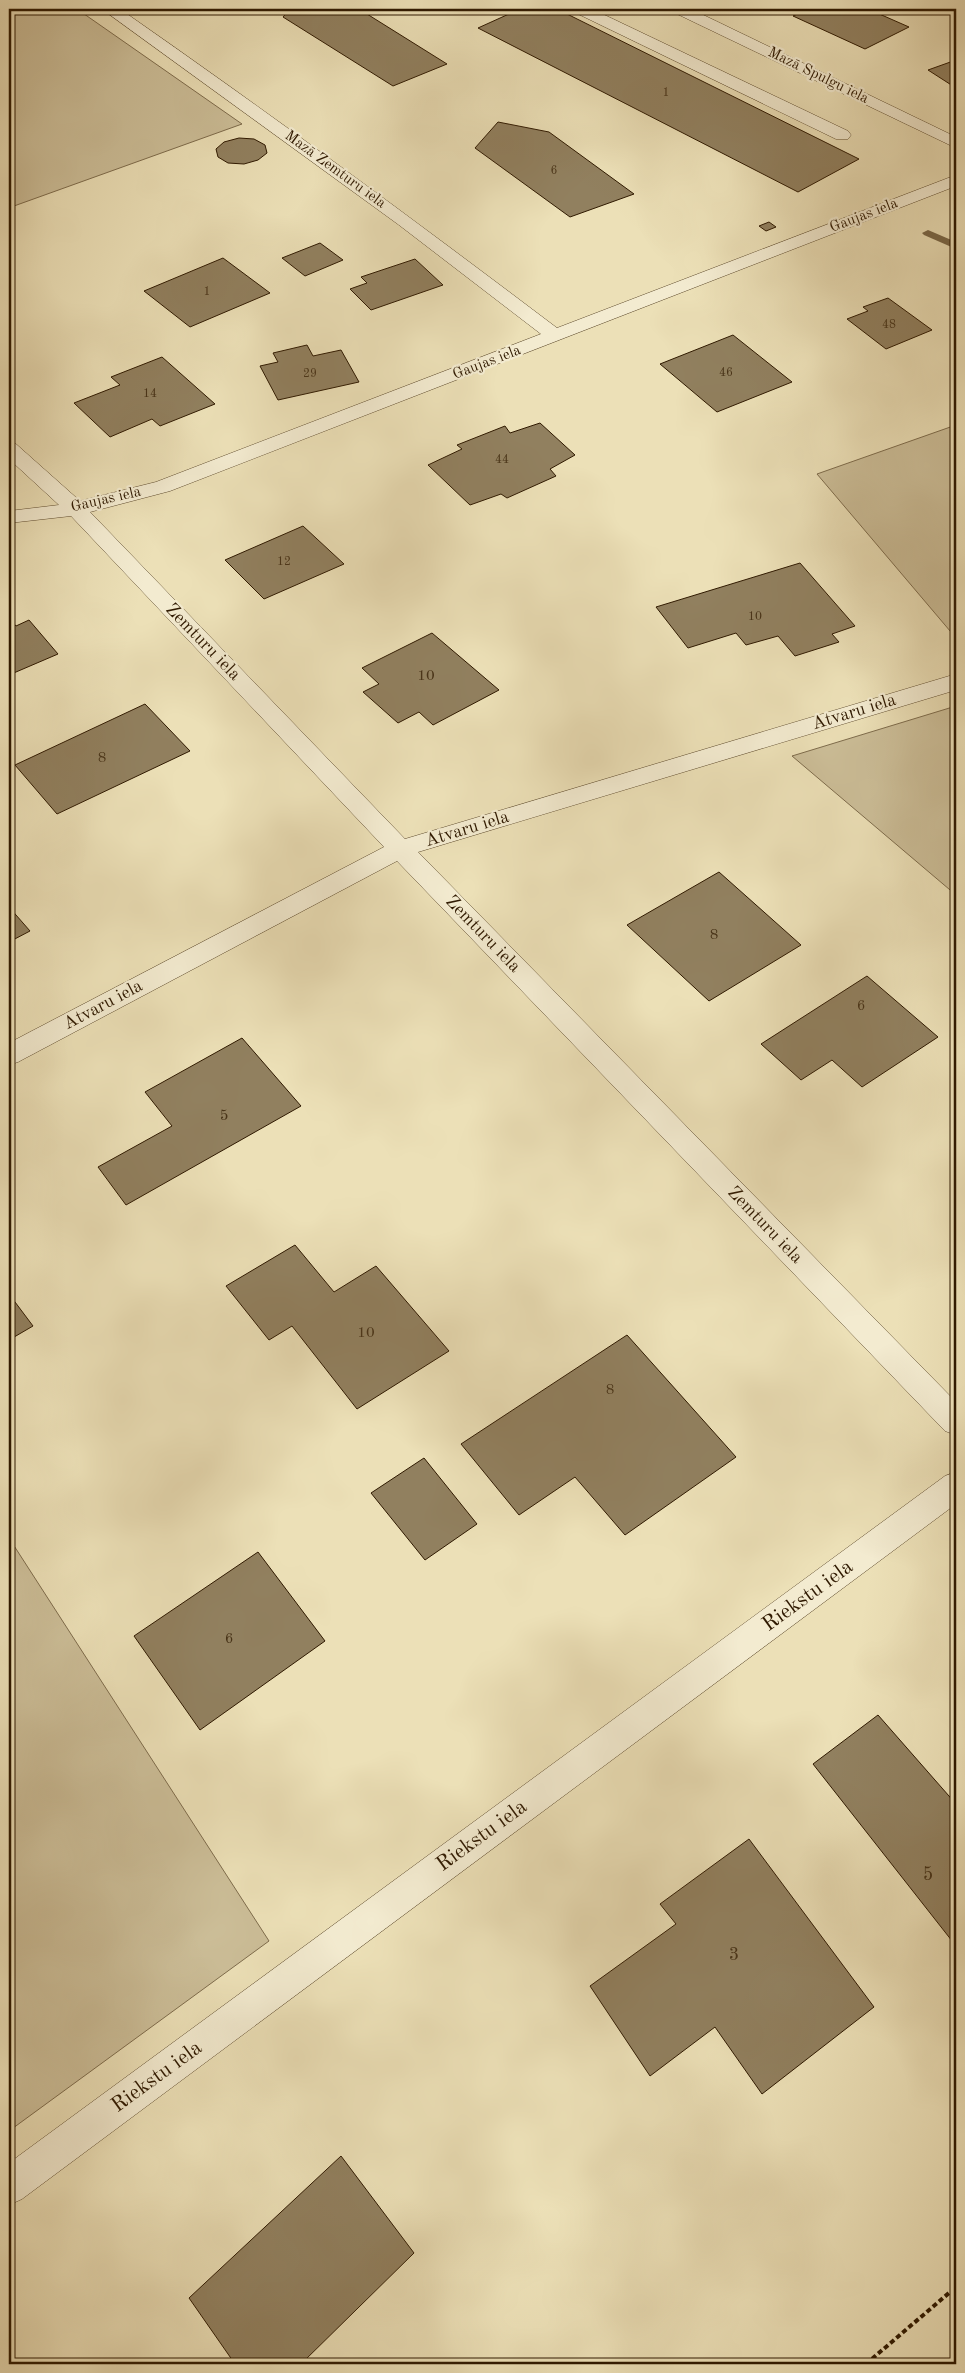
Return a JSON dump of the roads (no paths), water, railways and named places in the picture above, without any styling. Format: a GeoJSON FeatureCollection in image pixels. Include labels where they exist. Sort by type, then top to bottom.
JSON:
{"type":"FeatureCollection","features":[{"type":"Feature","properties":{"kind":"street","name":"Mazā Zemturu iela"},"geometry":{"type":"LineString","coordinates":[[110,9],[216,83],[405,221],[556,336]]}},
{"type":"Feature","properties":{"kind":"street"},"geometry":{"type":"LineString","coordinates":[[580,9],[842,135]]}},
{"type":"Feature","properties":{"kind":"street","name":"Mazā Spulgu iela"},"geometry":{"type":"LineString","coordinates":[[679,9],[956,143]]}},
{"type":"Feature","properties":{"kind":"street","name":"Gaujas iela"},"geometry":{"type":"LineString","coordinates":[[9,517],[76,509],[163,486],[556,336],[956,180]]}},
{"type":"Feature","properties":{"kind":"street","name":"Zemturu iela"},"geometry":{"type":"LineString","coordinates":[[9,448],[76,509],[400,849],[956,1422]]}},
{"type":"Feature","properties":{"kind":"street","name":"Atvaru iela"},"geometry":{"type":"LineString","coordinates":[[9,1055],[400,849],[956,682]]}},
{"type":"Feature","properties":{"kind":"street","name":"Riekstu iela"},"geometry":{"type":"LineString","coordinates":[[9,2186],[956,1486]]}},
{"type":"Feature","properties":{"kind":"waterway"},"geometry":{"type":"LineString","coordinates":[[928,233],[956,246]]}}]}
